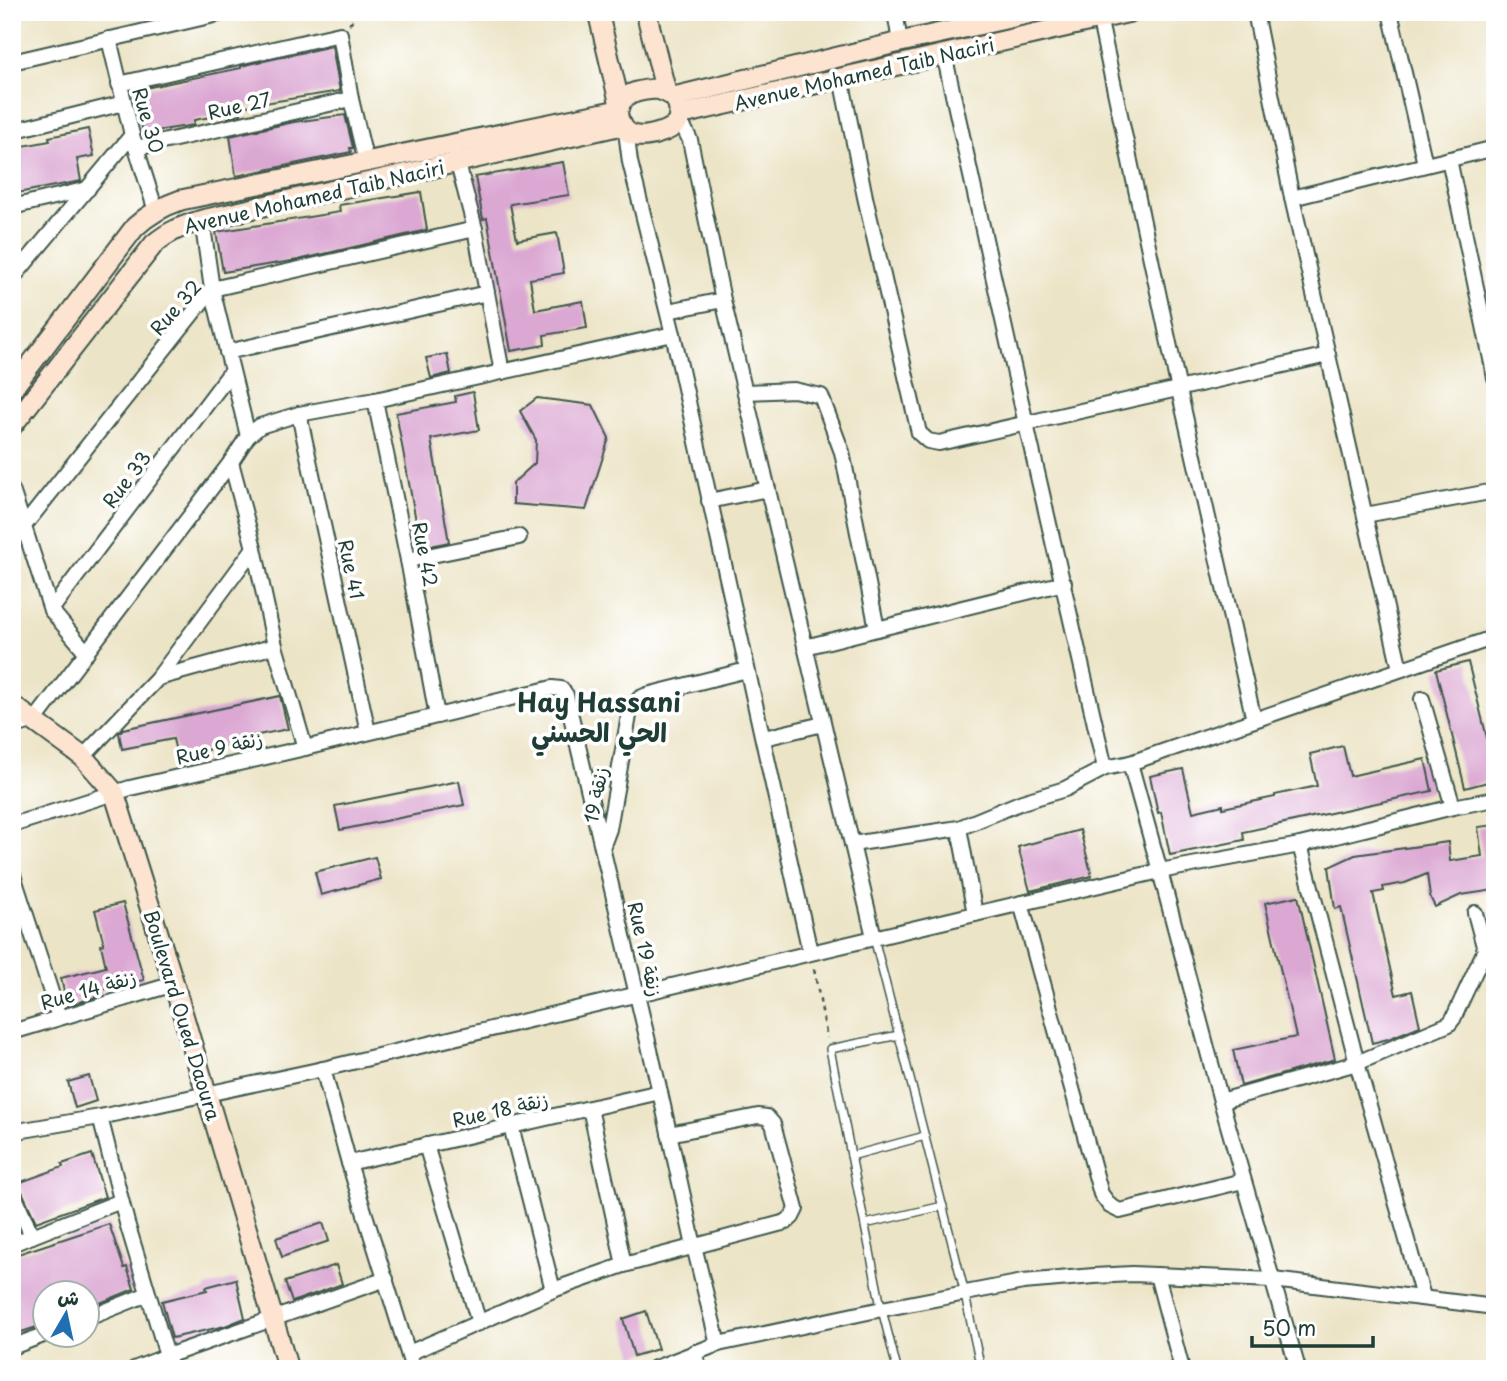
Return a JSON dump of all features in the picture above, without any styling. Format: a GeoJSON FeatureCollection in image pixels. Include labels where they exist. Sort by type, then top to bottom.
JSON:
{"type":"FeatureCollection","features":[{"type":"Feature","properties":{"kind":"street"},"geometry":{"type":"LineString","coordinates":[[12,62],[227,12]]}},
{"type":"Feature","properties":{"kind":"street"},"geometry":{"type":"LineString","coordinates":[[598,12],[630,162],[673,334],[810,952]]}},
{"type":"Feature","properties":{"kind":"street"},"geometry":{"type":"LineString","coordinates":[[646,12],[674,106],[690,141],[723,300],[874,937]]}},
{"type":"Feature","properties":{"kind":"street"},"geometry":{"type":"LineString","coordinates":[[895,12],[900,42]]}},
{"type":"Feature","properties":{"kind":"street","name":"Avenue Mohamed Taib Naciri"},"geometry":{"type":"LineString","coordinates":[[674,106],[997,16],[1036,12]]}},
{"type":"Feature","properties":{"kind":"street","name":"Avenue Mohamed Taib Naciri"},"geometry":{"type":"LineString","coordinates":[[674,106],[841,78],[1099,15],[1130,12]]}},
{"type":"Feature","properties":{"kind":"street"},"geometry":{"type":"LineString","coordinates":[[1255,12],[1292,198],[1400,669]]}},
{"type":"Feature","properties":{"kind":"street"},"geometry":{"type":"LineString","coordinates":[[1390,12],[1426,164]]}},
{"type":"Feature","properties":{"kind":"street"},"geometry":{"type":"LineString","coordinates":[[1099,15],[1179,390],[1254,720]]}},
{"type":"Feature","properties":{"kind":"street"},"geometry":{"type":"LineString","coordinates":[[119,84],[340,34],[351,99],[366,162]]}},
{"type":"Feature","properties":{"kind":"street","name":"Rue 30"},"geometry":{"type":"LineString","coordinates":[[108,39],[134,142],[156,211]]}},
{"type":"Feature","properties":{"kind":"street"},"geometry":{"type":"LineString","coordinates":[[944,54],[1105,768]]}},
{"type":"Feature","properties":{"kind":"street"},"geometry":{"type":"LineString","coordinates":[[841,78],[919,433],[928,441],[939,443],[1328,355]]}},
{"type":"Feature","properties":{"kind":"street"},"geometry":{"type":"LineString","coordinates":[[657,89],[674,106],[666,131],[652,135],[637,136],[621,118],[622,101],[643,90],[657,89]]}},
{"type":"Feature","properties":{"kind":"street","name":"Rue 27"},"geometry":{"type":"LineString","coordinates":[[134,142],[351,99]]}},
{"type":"Feature","properties":{"kind":"street"},"geometry":{"type":"LineString","coordinates":[[12,131],[124,103]]}},
{"type":"Feature","properties":{"kind":"street","name":"Avenue Mohamed Taib Naciri"},"geometry":{"type":"LineString","coordinates":[[12,426],[154,244],[178,227],[455,153],[621,118]]}},
{"type":"Feature","properties":{"kind":"street"},"geometry":{"type":"LineString","coordinates":[[12,279],[88,189],[134,142]]}},
{"type":"Feature","properties":{"kind":"street"},"geometry":{"type":"LineString","coordinates":[[1292,198],[1495,149]]}},
{"type":"Feature","properties":{"kind":"street"},"geometry":{"type":"LineString","coordinates":[[455,153],[475,229],[502,372]]}},
{"type":"Feature","properties":{"kind":"street","name":"Avenue Mohamed Taib Naciri"},"geometry":{"type":"LineString","coordinates":[[12,389],[135,227],[145,217],[166,205],[366,162],[455,153]]}},
{"type":"Feature","properties":{"kind":"street"},"geometry":{"type":"LineString","coordinates":[[1449,159],[1495,378]]}},
{"type":"Feature","properties":{"kind":"street"},"geometry":{"type":"LineString","coordinates":[[12,207],[88,189]]}},
{"type":"Feature","properties":{"kind":"street"},"geometry":{"type":"LineString","coordinates":[[202,220],[212,289],[248,436]]}},
{"type":"Feature","properties":{"kind":"street","name":"Rue 32"},"geometry":{"type":"LineString","coordinates":[[24,526],[212,289],[475,229]]}},
{"type":"Feature","properties":{"kind":"street"},"geometry":{"type":"LineString","coordinates":[[227,352],[486,293]]}},
{"type":"Feature","properties":{"kind":"street"},"geometry":{"type":"LineString","coordinates":[[667,311],[723,300]]}},
{"type":"Feature","properties":{"kind":"street"},"geometry":{"type":"LineString","coordinates":[[12,727],[35,720],[248,436],[260,426],[299,414],[375,400],[673,334]]}},
{"type":"Feature","properties":{"kind":"street","name":"Rue 33"},"geometry":{"type":"LineString","coordinates":[[51,610],[231,372]]}},
{"type":"Feature","properties":{"kind":"street"},"geometry":{"type":"LineString","coordinates":[[745,392],[794,390],[821,396],[842,452],[877,629]]}},
{"type":"Feature","properties":{"kind":"street","name":"Rue 42"},"geometry":{"type":"LineString","coordinates":[[375,400],[437,716]]}},
{"type":"Feature","properties":{"kind":"street","name":"Rue 41"},"geometry":{"type":"LineString","coordinates":[[299,414],[368,732]]}},
{"type":"Feature","properties":{"kind":"street"},"geometry":{"type":"LineString","coordinates":[[230,462],[254,548],[275,646],[305,748]]}},
{"type":"Feature","properties":{"kind":"street"},"geometry":{"type":"LineString","coordinates":[[709,500],[768,489]]}},
{"type":"Feature","properties":{"kind":"street"},"geometry":{"type":"LineString","coordinates":[[12,490],[51,610],[87,653]]}},
{"type":"Feature","properties":{"kind":"street"},"geometry":{"type":"LineString","coordinates":[[1365,515],[1495,491]]}},
{"type":"Feature","properties":{"kind":"street"},"geometry":{"type":"LineString","coordinates":[[408,560],[519,537]]}},
{"type":"Feature","properties":{"kind":"street"},"geometry":{"type":"LineString","coordinates":[[83,757],[158,678],[254,548]]}},
{"type":"Feature","properties":{"kind":"street"},"geometry":{"type":"LineString","coordinates":[[805,647],[1064,583]]}},
{"type":"Feature","properties":{"kind":"street"},"geometry":{"type":"LineString","coordinates":[[852,844],[959,828],[1022,802],[1065,789],[1105,768],[1130,763],[1495,637]]}},
{"type":"Feature","properties":{"kind":"street"},"geometry":{"type":"LineString","coordinates":[[158,678],[275,646]]}},
{"type":"Feature","properties":{"kind":"street","name":"19 زنقة"},"geometry":{"type":"LineString","coordinates":[[602,846],[608,830],[634,703],[647,695],[747,670]]}},
{"type":"Feature","properties":{"kind":"street","name":"Rue 19 زنقة"},"geometry":{"type":"LineString","coordinates":[[437,716],[552,688],[561,689],[566,695],[718,1344]]}},
{"type":"Feature","properties":{"kind":"street"},"geometry":{"type":"LineString","coordinates":[[1422,699],[1453,807]]}},
{"type":"Feature","properties":{"kind":"street","name":"Boulevard Oued Daoura"},"geometry":{"type":"LineString","coordinates":[[12,705],[83,757],[114,792],[288,1369]]}},
{"type":"Feature","properties":{"kind":"street","name":"Rue 9 زنقة"},"geometry":{"type":"LineString","coordinates":[[12,825],[114,792],[437,716]]}},
{"type":"Feature","properties":{"kind":"street"},"geometry":{"type":"LineString","coordinates":[[764,738],[823,724]]}},
{"type":"Feature","properties":{"kind":"street"},"geometry":{"type":"LineString","coordinates":[[1130,763],[1243,1181],[1298,1369]]}},
{"type":"Feature","properties":{"kind":"street"},"geometry":{"type":"LineString","coordinates":[[12,1132],[100,1117],[323,1069],[1021,903],[1160,871],[1300,845],[1495,799]]}},
{"type":"Feature","properties":{"kind":"street"},"geometry":{"type":"LineString","coordinates":[[959,828],[975,914]]}},
{"type":"Feature","properties":{"kind":"street"},"geometry":{"type":"LineString","coordinates":[[1300,845],[1356,1063],[1423,1297]]}},
{"type":"Feature","properties":{"kind":"street"},"geometry":{"type":"LineString","coordinates":[[12,872],[59,1017]]}},
{"type":"Feature","properties":{"kind":"street"},"geometry":{"type":"LineString","coordinates":[[1021,903],[1101,1194],[1110,1206],[1120,1211],[1243,1181]]}},
{"type":"Feature","properties":{"kind":"street"},"geometry":{"type":"LineString","coordinates":[[1221,1101],[1356,1063],[1444,1027],[1453,1019],[1485,950],[1475,913]]}},
{"type":"Feature","properties":{"kind":"street","name":"Rue 14 زنقة"},"geometry":{"type":"LineString","coordinates":[[12,1032],[174,984]]}},
{"type":"Feature","properties":{"kind":"street"},"geometry":{"type":"LineString","coordinates":[[323,1069],[349,1163],[413,1369]]}},
{"type":"Feature","properties":{"kind":"street","name":"Rue 18 زنقة"},"geometry":{"type":"LineString","coordinates":[[349,1163],[660,1092]]}},
{"type":"Feature","properties":{"kind":"street"},"geometry":{"type":"LineString","coordinates":[[590,1108],[624,1265]]}},
{"type":"Feature","properties":{"kind":"street"},"geometry":{"type":"LineString","coordinates":[[409,1353],[553,1290],[624,1265],[786,1222],[792,1217],[796,1209],[774,1124],[766,1117],[758,1116],[669,1134]]}},
{"type":"Feature","properties":{"kind":"street"},"geometry":{"type":"LineString","coordinates":[[100,1117],[121,1201],[169,1362]]}},
{"type":"Feature","properties":{"kind":"street"},"geometry":{"type":"LineString","coordinates":[[511,1126],[553,1290]]}},
{"type":"Feature","properties":{"kind":"street"},"geometry":{"type":"LineString","coordinates":[[426,1145],[479,1323]]}},
{"type":"Feature","properties":{"kind":"street"},"geometry":{"type":"LineString","coordinates":[[12,1190],[32,1236]]}},
{"type":"Feature","properties":{"kind":"street"},"geometry":{"type":"LineString","coordinates":[[12,1244],[121,1201]]}},
{"type":"Feature","properties":{"kind":"street"},"geometry":{"type":"LineString","coordinates":[[653,1369],[718,1344],[882,1309],[1023,1282],[1094,1276],[1157,1275],[1273,1280],[1495,1307]]}},
{"type":"Feature","properties":{"kind":"street"},"geometry":{"type":"LineString","coordinates":[[1157,1275],[1182,1369]]}},
{"type":"Feature","properties":{"kind":"street"},"geometry":{"type":"LineString","coordinates":[[134,1369],[169,1362],[273,1319],[386,1279]]}},
{"type":"Feature","properties":{"kind":"street"},"geometry":{"type":"LineString","coordinates":[[102,1312],[148,1294]]}},
{"type":"Feature","properties":{"kind":"street"},"geometry":{"type":"LineString","coordinates":[[12,1347],[32,1339]]}},
{"type":"Feature","properties":{"kind":"street"},"geometry":{"type":"LineString","coordinates":[[695,1352],[699,1369]]}},
{"type":"Feature","properties":{"kind":"lane"},"geometry":{"type":"LineString","coordinates":[[874,937],[965,1292],[981,1369]]}},
{"type":"Feature","properties":{"kind":"lane"},"geometry":{"type":"LineString","coordinates":[[897,1369],[882,1309],[830,1049],[899,1035]]}},
{"type":"Feature","properties":{"kind":"lane"},"geometry":{"type":"LineString","coordinates":[[851,1156],[925,1136]]}},
{"type":"Feature","properties":{"kind":"lane"},"geometry":{"type":"LineString","coordinates":[[865,1224],[943,1206]]}},
{"type":"Feature","properties":{"kind":"path"},"geometry":{"type":"LineString","coordinates":[[810,952],[830,1049]]}},
{"type":"Feature","properties":{"kind":"building"},"geometry":{"type":"Polygon","coordinates":[[[332,46],[340,91],[240,107],[241,114],[194,120],[194,125],[143,133],[136,90],[332,46]]]}},
{"type":"Feature","properties":{"kind":"building"},"geometry":{"type":"Polygon","coordinates":[[[345,115],[353,148],[350,148],[351,152],[236,176],[230,136],[294,122],[345,115]]]}},
{"type":"Feature","properties":{"kind":"building"},"geometry":{"type":"Polygon","coordinates":[[[88,129],[94,156],[77,159],[81,181],[12,194],[12,148],[50,141],[49,137],[88,129]]]}},
{"type":"Feature","properties":{"kind":"building"},"geometry":{"type":"Polygon","coordinates":[[[563,162],[569,195],[510,204],[517,240],[557,233],[564,273],[530,279],[535,310],[583,301],[587,328],[544,335],[545,345],[511,351],[487,218],[483,219],[475,177],[563,162]]]}},
{"type":"Feature","properties":{"kind":"building"},"geometry":{"type":"Polygon","coordinates":[[[421,192],[427,230],[298,260],[223,272],[216,232],[340,212],[339,205],[421,192]]]}},
{"type":"Feature","properties":{"kind":"building"},"geometry":{"type":"Polygon","coordinates":[[[447,354],[451,373],[431,378],[426,358],[447,354]]]}},
{"type":"Feature","properties":{"kind":"building"},"geometry":{"type":"Polygon","coordinates":[[[473,392],[479,430],[431,439],[449,542],[421,548],[396,413],[456,402],[455,396],[473,392]]]}},
{"type":"Feature","properties":{"kind":"building"},"geometry":{"type":"Polygon","coordinates":[[[537,398],[593,405],[609,438],[586,510],[513,504],[513,483],[535,463],[536,440],[520,411],[537,398]]]}},
{"type":"Feature","properties":{"kind":"building"},"geometry":{"type":"Polygon","coordinates":[[[1468,662],[1489,746],[1495,744],[1495,780],[1465,788],[1436,670],[1468,662]]]}},
{"type":"Feature","properties":{"kind":"building"},"geometry":{"type":"Polygon","coordinates":[[[280,696],[288,729],[248,737],[249,741],[177,756],[173,739],[122,749],[119,733],[123,729],[280,696]]]}},
{"type":"Feature","properties":{"kind":"building"},"geometry":{"type":"Polygon","coordinates":[[[1343,746],[1350,776],[1425,759],[1432,791],[1243,832],[1244,840],[1170,855],[1150,776],[1183,769],[1193,812],[1223,805],[1223,808],[1317,786],[1310,754],[1343,746]]]}},
{"type":"Feature","properties":{"kind":"building"},"geometry":{"type":"Polygon","coordinates":[[[459,781],[464,805],[340,830],[335,806],[459,781]]]}},
{"type":"Feature","properties":{"kind":"building"},"geometry":{"type":"Polygon","coordinates":[[[1495,825],[1495,890],[1461,895],[1435,907],[1430,897],[1427,874],[1405,883],[1383,887],[1384,891],[1373,893],[1396,995],[1412,991],[1420,1026],[1372,1043],[1341,907],[1335,909],[1329,867],[1355,855],[1448,842],[1450,861],[1482,856],[1478,827],[1495,825]]]}},
{"type":"Feature","properties":{"kind":"building"},"geometry":{"type":"Polygon","coordinates":[[[1080,830],[1092,876],[1030,891],[1018,847],[1080,830]]]}},
{"type":"Feature","properties":{"kind":"building"},"geometry":{"type":"Polygon","coordinates":[[[375,857],[381,879],[321,895],[315,872],[375,857]]]}},
{"type":"Feature","properties":{"kind":"building"},"geometry":{"type":"Polygon","coordinates":[[[1298,896],[1335,1059],[1241,1086],[1233,1050],[1296,1037],[1265,903],[1298,896]]]}},
{"type":"Feature","properties":{"kind":"building"},"geometry":{"type":"Polygon","coordinates":[[[123,903],[144,980],[101,990],[102,995],[67,1006],[61,978],[106,967],[101,945],[104,944],[95,910],[123,903]]]}},
{"type":"Feature","properties":{"kind":"building"},"geometry":{"type":"Polygon","coordinates":[[[89,1076],[96,1101],[75,1108],[68,1082],[89,1076]]]}},
{"type":"Feature","properties":{"kind":"building"},"geometry":{"type":"Polygon","coordinates":[[[92,1154],[105,1197],[36,1222],[18,1183],[92,1154]]]}},
{"type":"Feature","properties":{"kind":"building"},"geometry":{"type":"Polygon","coordinates":[[[323,1223],[329,1241],[282,1257],[276,1238],[323,1223]]]}},
{"type":"Feature","properties":{"kind":"building"},"geometry":{"type":"Polygon","coordinates":[[[109,1224],[134,1289],[102,1302],[102,1280],[32,1280],[32,1329],[12,1335],[12,1256],[109,1224]]]}},
{"type":"Feature","properties":{"kind":"building"},"geometry":{"type":"Polygon","coordinates":[[[336,1265],[342,1284],[292,1302],[285,1282],[336,1265]]]}},
{"type":"Feature","properties":{"kind":"building"},"geometry":{"type":"Polygon","coordinates":[[[236,1279],[245,1318],[225,1326],[172,1338],[162,1301],[207,1290],[206,1287],[236,1279]]]}},
{"type":"Feature","properties":{"kind":"building"},"geometry":{"type":"Polygon","coordinates":[[[646,1311],[658,1349],[634,1356],[623,1319],[646,1311]]]}},
{"type":"Feature","properties":{"kind":"district","name":"Hay Hassani الحي الحسني"},"geometry":{"type":"Point","coordinates":[599,716]}}]}
